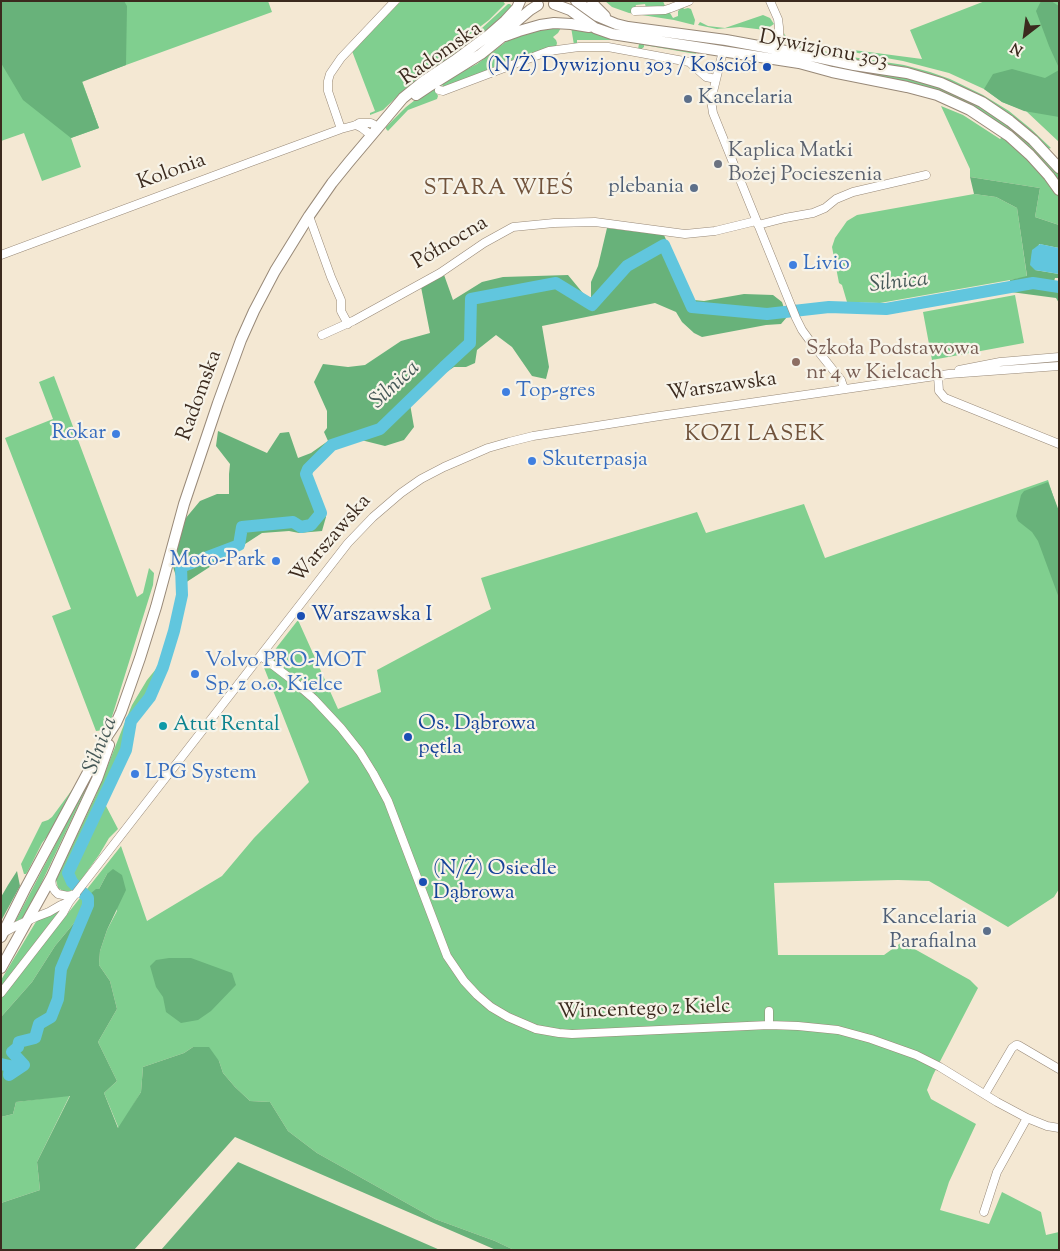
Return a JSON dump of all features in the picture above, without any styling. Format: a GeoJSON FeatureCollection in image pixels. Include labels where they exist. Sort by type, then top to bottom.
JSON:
{"type":"FeatureCollection","features":[{"type":"Feature","properties":{"kind":"main road","name":"Radomska"},"geometry":{"type":"LineString","coordinates":[[51,878],[97,779],[105,754],[113,738],[116,723],[156,607],[184,504],[200,454],[234,358],[268,283],[293,240],[332,183],[408,93],[489,35],[505,21],[520,1]]}},
{"type":"Feature","properties":{"kind":"main road","name":"Dywizjonu 303"},"geometry":{"type":"LineString","coordinates":[[576,1],[597,16],[616,24],[726,40],[854,65],[907,73],[941,83],[982,102],[1010,120],[1033,140],[1059,168]]}},
{"type":"Feature","properties":{"kind":"main road"},"geometry":{"type":"LineString","coordinates":[[592,1],[603,15],[616,24]]}},
{"type":"Feature","properties":{"kind":"main road","name":"Radomska"},"geometry":{"type":"LineString","coordinates":[[389,115],[428,87],[481,54],[502,37],[535,3]]}},
{"type":"Feature","properties":{"kind":"main road"},"geometry":{"type":"LineString","coordinates":[[535,3],[546,6],[556,3]]}},
{"type":"Feature","properties":{"kind":"main road","name":"Dywizjonu 303"},"geometry":{"type":"LineString","coordinates":[[556,3],[570,10],[594,28],[619,35],[799,63],[832,72],[922,90],[976,114],[1009,136],[1030,155],[1059,190]]}},
{"type":"Feature","properties":{"kind":"main road"},"geometry":{"type":"LineString","coordinates":[[502,37],[540,25],[571,24],[594,28]]}},
{"type":"Feature","properties":{"kind":"main road","name":"Radomska"},"geometry":{"type":"LineString","coordinates":[[2,935],[25,889],[116,723]]}},
{"type":"Feature","properties":{"kind":"main road"},"geometry":{"type":"LineString","coordinates":[[1,968],[51,878]]}},
{"type":"Feature","properties":{"kind":"street"},"geometry":{"type":"LineString","coordinates":[[341,129],[328,91],[330,74],[341,58],[395,1]]}},
{"type":"Feature","properties":{"kind":"street"},"geometry":{"type":"LineString","coordinates":[[635,11],[665,10],[689,1]]}},
{"type":"Feature","properties":{"kind":"street"},"geometry":{"type":"LineString","coordinates":[[770,1],[778,19],[779,36],[777,50]]}},
{"type":"Feature","properties":{"kind":"street"},"geometry":{"type":"LineString","coordinates":[[439,90],[443,91],[549,52],[579,47],[608,48],[689,62],[706,77],[716,80]]}},
{"type":"Feature","properties":{"kind":"street"},"geometry":{"type":"LineString","coordinates":[[724,51],[711,100],[713,113],[796,318],[802,330],[841,380],[844,389]]}},
{"type":"Feature","properties":{"kind":"street"},"geometry":{"type":"LineString","coordinates":[[356,125],[365,122],[378,127]]}},
{"type":"Feature","properties":{"kind":"street"},"geometry":{"type":"LineString","coordinates":[[356,125],[371,135]]}},
{"type":"Feature","properties":{"kind":"street","name":"Kolonia"},"geometry":{"type":"LineString","coordinates":[[1,255],[356,125]]}},
{"type":"Feature","properties":{"kind":"street","name":"Północna"},"geometry":{"type":"LineString","coordinates":[[322,335],[348,324],[440,272],[484,243],[513,227],[595,222],[685,234],[715,231],[813,214],[825,208],[836,199],[853,192],[926,175]]}},
{"type":"Feature","properties":{"kind":"street"},"geometry":{"type":"LineString","coordinates":[[309,216],[341,300],[341,311],[348,324]]}},
{"type":"Feature","properties":{"kind":"street","name":"Warszawska"},"geometry":{"type":"LineString","coordinates":[[949,374],[959,369],[987,364],[1059,357]]}},
{"type":"Feature","properties":{"kind":"street","name":"Warszawska"},"geometry":{"type":"LineString","coordinates":[[1,993],[63,913],[69,902],[348,543],[401,493],[421,479],[488,448],[533,436],[949,374],[1059,366]]}},
{"type":"Feature","properties":{"kind":"street"},"geometry":{"type":"LineString","coordinates":[[938,376],[939,391],[945,398],[1059,444]]}},
{"type":"Feature","properties":{"kind":"street","name":"Wincentego z Kielc"},"geometry":{"type":"LineString","coordinates":[[261,656],[314,699],[341,728],[366,760],[388,802],[453,966],[469,987],[491,1007],[526,1025],[545,1031],[572,1034],[769,1025],[838,1030],[872,1039],[916,1055],[1027,1118],[1047,1126],[1059,1128]]}},
{"type":"Feature","properties":{"kind":"street"},"geometry":{"type":"LineString","coordinates":[[51,878],[52,886],[58,894],[68,896],[76,894]]}},
{"type":"Feature","properties":{"kind":"street","name":"Warszawska"},"geometry":{"type":"LineString","coordinates":[[2,935],[28,920],[50,912],[69,902]]}},
{"type":"Feature","properties":{"kind":"street"},"geometry":{"type":"LineString","coordinates":[[768,1011],[769,1025]]}},
{"type":"Feature","properties":{"kind":"street"},"geometry":{"type":"LineString","coordinates":[[985,1094],[1012,1048],[1016,1045],[1059,1069]]}},
{"type":"Feature","properties":{"kind":"street"},"geometry":{"type":"LineString","coordinates":[[984,1212],[997,1172],[1027,1118]]}},
{"type":"Feature","properties":{"kind":"green space"},"geometry":{"type":"Polygon","coordinates":[[[1,1],[268,1],[272,12],[82,81],[99,128],[71,138],[81,167],[42,181],[24,133],[1,141],[1,1]]]}},
{"type":"Feature","properties":{"kind":"green space"},"geometry":{"type":"Polygon","coordinates":[[[1,1],[124,1],[127,6],[126,65],[82,82],[99,128],[71,138],[23,100],[1,63],[1,1]]]}},
{"type":"Feature","properties":{"kind":"green space"},"geometry":{"type":"Polygon","coordinates":[[[401,1],[503,1],[505,4],[489,20],[436,60],[425,73],[383,110],[370,115],[370,113],[375,111],[352,51],[401,1]]]}},
{"type":"Feature","properties":{"kind":"green space"},"geometry":{"type":"Polygon","coordinates":[[[605,1],[663,1],[665,6],[646,8],[645,4],[636,5],[635,8],[670,13],[673,18],[678,16],[678,11],[681,8],[688,8],[691,9],[695,20],[694,25],[629,13],[612,7],[605,1]]]}},
{"type":"Feature","properties":{"kind":"green space"},"geometry":{"type":"Polygon","coordinates":[[[985,1],[1059,1],[1059,142],[1026,111],[1002,102],[984,89],[949,73],[903,61],[823,46],[922,59],[910,30],[985,1]]]}},
{"type":"Feature","properties":{"kind":"green space"},"geometry":{"type":"Polygon","coordinates":[[[1041,1],[1051,1],[1059,6],[1059,68],[1036,11],[1041,1]]]}},
{"type":"Feature","properties":{"kind":"green space"},"geometry":{"type":"Polygon","coordinates":[[[508,4],[513,7],[490,28],[429,73],[438,61],[482,28],[508,4]]]}},
{"type":"Feature","properties":{"kind":"green space"},"geometry":{"type":"Polygon","coordinates":[[[763,15],[770,18],[774,24],[765,30],[740,27],[717,29],[698,25],[700,22],[708,26],[725,28],[763,15]]]}},
{"type":"Feature","properties":{"kind":"green space"},"geometry":{"type":"Polygon","coordinates":[[[562,26],[553,37],[557,43],[556,47],[444,87],[442,85],[435,89],[438,96],[437,99],[408,110],[388,131],[386,129],[406,107],[432,87],[477,64],[516,34],[562,26]]]}},
{"type":"Feature","properties":{"kind":"green space"},"geometry":{"type":"Polygon","coordinates":[[[571,27],[600,35],[697,51],[696,54],[644,45],[640,50],[638,49],[639,44],[617,40],[577,40],[577,45],[574,45],[571,27]]]}},
{"type":"Feature","properties":{"kind":"green space"},"geometry":{"type":"Polygon","coordinates":[[[784,33],[788,41],[794,45],[904,65],[950,79],[983,95],[1009,111],[1051,148],[1048,149],[983,98],[846,59],[791,47],[785,42],[784,33]]]}},
{"type":"Feature","properties":{"kind":"green space"},"geometry":{"type":"Polygon","coordinates":[[[707,41],[903,76],[942,88],[977,104],[1017,131],[1059,174],[1059,183],[964,103],[706,44],[707,41]]]}},
{"type":"Feature","properties":{"kind":"green space"},"geometry":{"type":"Polygon","coordinates":[[[1012,69],[1045,78],[1059,70],[1059,117],[1024,111],[1002,102],[984,89],[993,74],[1012,69]]]}},
{"type":"Feature","properties":{"kind":"green space"},"geometry":{"type":"Polygon","coordinates":[[[941,106],[963,115],[1000,139],[1003,136],[1015,146],[1048,181],[1059,197],[1059,225],[1035,217],[1040,188],[970,177],[970,169],[941,106]]]}},
{"type":"Feature","properties":{"kind":"green space"},"geometry":{"type":"Polygon","coordinates":[[[970,177],[1040,188],[1035,217],[1059,225],[1059,248],[1039,244],[1035,270],[1059,274],[1059,278],[1055,278],[1052,288],[1059,292],[1059,303],[1056,298],[1011,292],[1010,280],[1027,276],[1017,208],[996,197],[974,194],[970,177]]]}},
{"type":"Feature","properties":{"kind":"green space"},"geometry":{"type":"Polygon","coordinates":[[[974,194],[996,197],[1017,208],[1027,277],[880,303],[847,302],[842,285],[839,283],[832,247],[835,238],[847,221],[857,215],[974,194]]]}},
{"type":"Feature","properties":{"kind":"green space"},"geometry":{"type":"Polygon","coordinates":[[[607,228],[664,235],[690,295],[694,300],[704,301],[744,294],[773,295],[782,302],[787,317],[781,324],[702,337],[694,333],[682,322],[676,312],[655,303],[542,326],[549,367],[546,379],[532,376],[512,347],[496,335],[477,350],[475,363],[466,367],[454,367],[433,381],[410,404],[414,427],[404,440],[385,446],[357,439],[332,446],[308,475],[318,491],[326,517],[322,531],[262,533],[185,583],[178,582],[173,567],[176,548],[185,519],[200,501],[217,494],[229,494],[230,464],[216,446],[218,431],[267,453],[280,433],[289,432],[298,458],[311,453],[328,441],[324,432],[327,428],[327,411],[314,382],[323,364],[348,367],[365,365],[401,341],[430,333],[421,287],[443,272],[453,300],[482,282],[503,277],[568,275],[587,298],[591,297],[591,282],[598,266],[607,228]]]}},
{"type":"Feature","properties":{"kind":"green space"},"geometry":{"type":"Polygon","coordinates":[[[1015,295],[1024,343],[932,360],[923,312],[1015,295]]]}},
{"type":"Feature","properties":{"kind":"green space"},"geometry":{"type":"Polygon","coordinates":[[[54,376],[137,597],[143,593],[149,568],[154,573],[153,585],[110,723],[104,730],[96,731],[52,616],[71,609],[5,438],[53,419],[39,382],[54,376]]]}},
{"type":"Feature","properties":{"kind":"green space"},"geometry":{"type":"Polygon","coordinates":[[[1048,480],[1059,514],[1059,889],[1054,897],[1008,927],[929,881],[774,883],[778,955],[884,955],[902,942],[970,980],[978,988],[927,1090],[931,1099],[976,1124],[949,1182],[940,1210],[989,1224],[1002,1192],[1041,1212],[1046,1235],[1059,1232],[1059,1250],[514,1250],[435,1219],[317,1153],[288,1131],[270,1102],[250,1101],[223,1073],[219,1061],[193,1047],[184,1053],[143,1067],[141,1092],[119,1129],[104,1093],[117,1081],[98,1042],[117,1009],[110,981],[99,965],[100,951],[107,930],[117,911],[107,874],[99,889],[55,946],[32,982],[1,1017],[1,998],[121,846],[147,921],[222,876],[254,838],[309,782],[263,665],[298,620],[338,709],[381,692],[377,670],[491,609],[481,578],[697,512],[706,533],[804,504],[825,558],[1048,480]]]}},
{"type":"Feature","properties":{"kind":"green space"},"geometry":{"type":"Polygon","coordinates":[[[1048,482],[1059,511],[1059,598],[1038,541],[1032,532],[1018,521],[1016,516],[1021,495],[1024,491],[1048,482]]]}},
{"type":"Feature","properties":{"kind":"green space"},"geometry":{"type":"Polygon","coordinates":[[[161,668],[160,676],[146,708],[137,719],[131,735],[128,752],[105,804],[118,829],[109,838],[81,880],[71,891],[63,891],[58,888],[56,880],[96,795],[132,705],[147,680],[156,669],[161,668]]]}},
{"type":"Feature","properties":{"kind":"green space"},"geometry":{"type":"Polygon","coordinates":[[[80,779],[42,843],[28,871],[24,874],[21,864],[42,822],[52,817],[80,779]]]}},
{"type":"Feature","properties":{"kind":"green space"},"geometry":{"type":"Polygon","coordinates":[[[86,786],[32,903],[25,916],[15,922],[86,786]]]}},
{"type":"Feature","properties":{"kind":"green space"},"geometry":{"type":"Polygon","coordinates":[[[113,869],[122,875],[126,890],[107,930],[100,951],[99,965],[110,981],[117,1009],[98,1042],[117,1081],[104,1093],[118,1128],[141,1092],[143,1067],[184,1053],[193,1047],[209,1047],[219,1061],[223,1073],[235,1087],[250,1101],[270,1102],[288,1131],[317,1153],[435,1219],[514,1250],[496,1250],[235,1137],[134,1250],[1,1250],[1,1203],[40,1190],[37,1162],[70,1096],[16,1102],[13,1114],[1,1117],[1,1017],[32,982],[55,946],[79,917],[90,894],[99,889],[107,874],[113,869]]]}},
{"type":"Feature","properties":{"kind":"green space"},"geometry":{"type":"Polygon","coordinates":[[[17,871],[20,886],[1,921],[1,897],[17,871]]]}},
{"type":"Feature","properties":{"kind":"green space"},"geometry":{"type":"Polygon","coordinates":[[[60,910],[1,987],[1,980],[37,920],[60,910]]]}},
{"type":"Feature","properties":{"kind":"green space"},"geometry":{"type":"Polygon","coordinates":[[[191,958],[232,973],[236,985],[211,1011],[198,1020],[181,1023],[166,1012],[163,997],[156,987],[150,966],[156,960],[191,958]]]}},
{"type":"Feature","properties":{"kind":"green space"},"geometry":{"type":"Polygon","coordinates":[[[70,1095],[37,1162],[40,1190],[1,1203],[1,1117],[13,1114],[16,1102],[70,1095]]]}},
{"type":"Feature","properties":{"kind":"green space"},"geometry":{"type":"Polygon","coordinates":[[[238,1162],[440,1250],[161,1250],[238,1162]]]}},
{"type":"Feature","properties":{"kind":"water"},"geometry":{"type":"Polygon","coordinates":[[[1040,244],[1059,248],[1059,274],[1035,270],[1030,265],[1032,250],[1040,244]]]}},
{"type":"Feature","properties":{"kind":"waterway","name":"Silnica"},"geometry":{"type":"LineString","coordinates":[[1,1064],[10,1066],[9,1075],[24,1065],[12,1052],[18,1047],[19,1042],[35,1038],[39,1024],[51,1017],[58,999],[61,969],[88,905],[88,898],[72,882],[68,873],[126,750],[131,721],[150,697],[163,667],[182,595],[181,567],[239,545],[242,527],[293,522],[301,527],[311,525],[321,513],[306,474],[308,469],[332,445],[380,429],[470,343],[471,299],[556,283],[592,305],[627,266],[664,245],[692,307],[767,314],[829,307],[886,309],[1033,283],[1059,287]]}},
{"type":"Feature","properties":{"kind":"place","name":"(N/Ż) Dywizjonu 303 / Kościół"},"geometry":{"type":"Point","coordinates":[767,67]}},
{"type":"Feature","properties":{"kind":"place","name":"Kancelaria"},"geometry":{"type":"Point","coordinates":[688,99]}},
{"type":"Feature","properties":{"kind":"place","name":"Kaplica Matki Bożej Pocieszenia"},"geometry":{"type":"Point","coordinates":[718,164]}},
{"type":"Feature","properties":{"kind":"place","name":"plebania"},"geometry":{"type":"Point","coordinates":[694,188]}},
{"type":"Feature","properties":{"kind":"place","name":"Livio"},"geometry":{"type":"Point","coordinates":[793,265]}},
{"type":"Feature","properties":{"kind":"place","name":"Szkoła Podstawowa nr 4 w Kielcach"},"geometry":{"type":"Point","coordinates":[796,362]}},
{"type":"Feature","properties":{"kind":"place","name":"Top-gres"},"geometry":{"type":"Point","coordinates":[506,392]}},
{"type":"Feature","properties":{"kind":"place","name":"Rokar"},"geometry":{"type":"Point","coordinates":[116,434]}},
{"type":"Feature","properties":{"kind":"place","name":"Skuterpasja"},"geometry":{"type":"Point","coordinates":[532,461]}},
{"type":"Feature","properties":{"kind":"place","name":"Moto-Park"},"geometry":{"type":"Point","coordinates":[276,561]}},
{"type":"Feature","properties":{"kind":"place","name":"Warszawska I"},"geometry":{"type":"Point","coordinates":[301,616]}},
{"type":"Feature","properties":{"kind":"place","name":"Volvo PRO-MOT Sp. z o.o. Kielce"},"geometry":{"type":"Point","coordinates":[195,674]}},
{"type":"Feature","properties":{"kind":"place","name":"Atut Rental"},"geometry":{"type":"Point","coordinates":[163,726]}},
{"type":"Feature","properties":{"kind":"place","name":"Os. Dąbrowa pętla"},"geometry":{"type":"Point","coordinates":[408,737]}},
{"type":"Feature","properties":{"kind":"place","name":"LPG System"},"geometry":{"type":"Point","coordinates":[135,774]}},
{"type":"Feature","properties":{"kind":"place","name":"(N/Ż) Osiedle Dąbrowa"},"geometry":{"type":"Point","coordinates":[423,882]}},
{"type":"Feature","properties":{"kind":"place","name":"Kancelaria Parafialna"},"geometry":{"type":"Point","coordinates":[987,931]}},
{"type":"Feature","properties":{"kind":"district","name":"STARA WIEŚ"},"geometry":{"type":"Point","coordinates":[499,190]}},
{"type":"Feature","properties":{"kind":"district","name":"KOZI LASEK"},"geometry":{"type":"Point","coordinates":[755,436]}}]}
